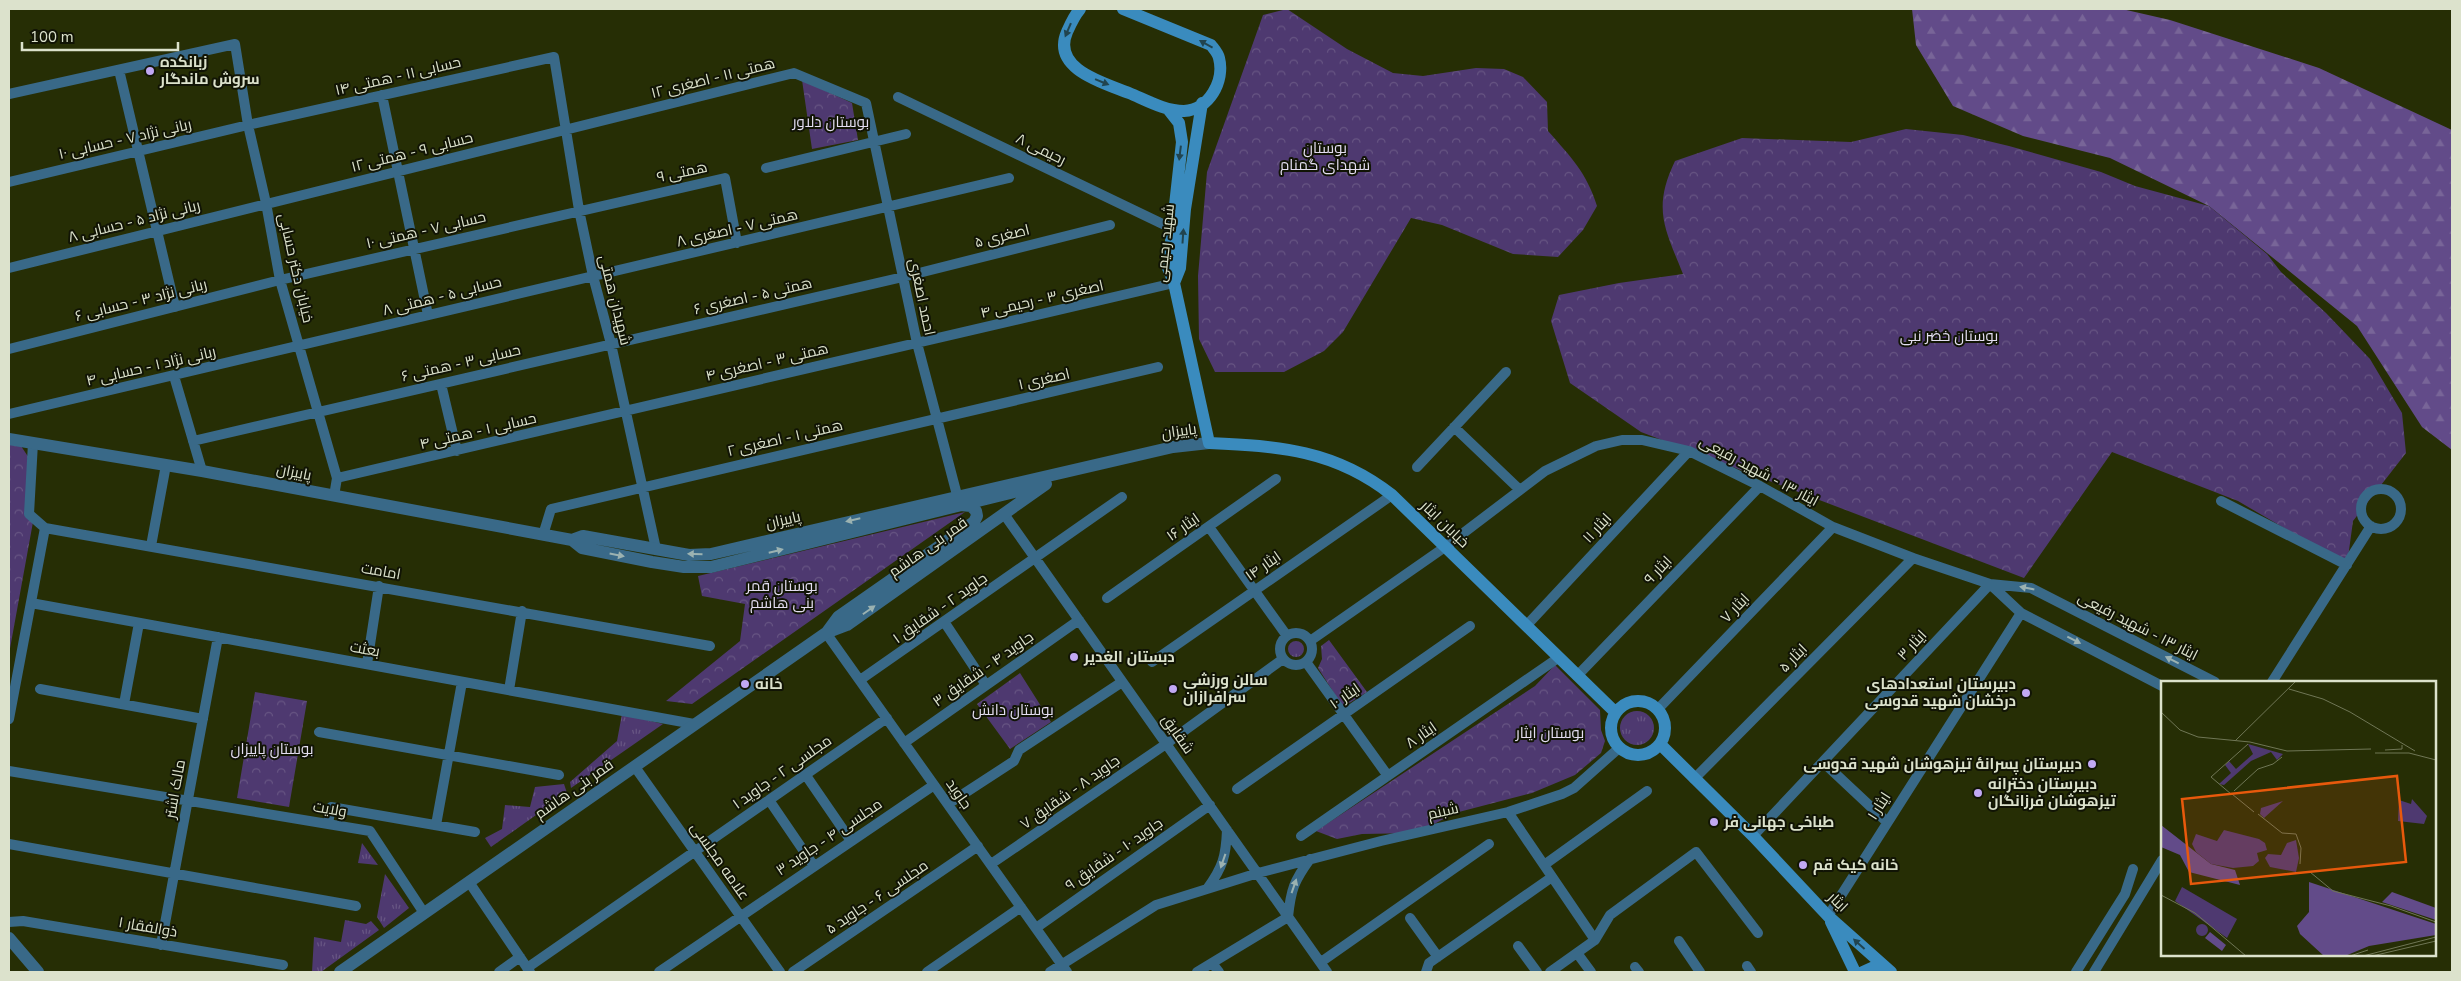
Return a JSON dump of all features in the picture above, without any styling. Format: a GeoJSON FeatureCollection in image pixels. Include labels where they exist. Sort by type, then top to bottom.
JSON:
{"type":"FeatureCollection","features":[{"type":"Feature","properties":{"kind":"main road"},"geometry":{"type":"LineString","coordinates":[[1080,9],[1075,15],[1065,38],[1066,53],[1073,67],[1092,78],[1168,109],[1184,111],[1196,108],[1214,93],[1220,77],[1219,56],[1211,45],[1123,9]]}},
{"type":"Feature","properties":{"kind":"main road","name":"شهید رحیمی"},"geometry":{"type":"LineString","coordinates":[[1202,103],[1186,200],[1180,268],[1174,283],[1209,443]]}},
{"type":"Feature","properties":{"kind":"main road"},"geometry":{"type":"LineString","coordinates":[[1168,109],[1179,123],[1182,142],[1168,268],[1174,283]]}},
{"type":"Feature","properties":{"kind":"main road","name":"خیابان ایثار"},"geometry":{"type":"LineString","coordinates":[[1209,443],[1279,448],[1310,454],[1348,466],[1370,478],[1392,495],[1615,712]]}},
{"type":"Feature","properties":{"kind":"main road"},"geometry":{"type":"LineString","coordinates":[[1636,700],[1652,704],[1658,709],[1662,715],[1666,730],[1660,744],[1654,750],[1636,756],[1627,754],[1619,748],[1611,735],[1612,719],[1615,712],[1621,706],[1636,700]]}},
{"type":"Feature","properties":{"kind":"main road","name":"ایثار"},"geometry":{"type":"LineString","coordinates":[[1660,744],[1752,836],[1828,916],[1891,972]]}},
{"type":"Feature","properties":{"kind":"main road"},"geometry":{"type":"LineString","coordinates":[[1828,916],[1855,972]]}},
{"type":"Feature","properties":{"kind":"main road"},"geometry":{"type":"LineString","coordinates":[[1863,972],[1874,967],[1891,972]]}},
{"type":"Feature","properties":{"kind":"street","name":"خیابان دکتر حسابی"},"geometry":{"type":"LineString","coordinates":[[119,70],[235,44],[248,125],[266,203],[280,280],[337,478],[334,496]]}},
{"type":"Feature","properties":{"kind":"street","name":"حسابی ۱۱ - همتی ۱۴"},"geometry":{"type":"LineString","coordinates":[[248,125],[554,57]]}},
{"type":"Feature","properties":{"kind":"street","name":"شهیدان همتی"},"geometry":{"type":"LineString","coordinates":[[554,57],[579,210],[593,276],[611,344],[656,549]]}},
{"type":"Feature","properties":{"kind":"street"},"geometry":{"type":"LineString","coordinates":[[9,94],[119,70],[175,307]]}},
{"type":"Feature","properties":{"kind":"street","name":"همتی ۱۱ - اصغری ۱۲"},"geometry":{"type":"LineString","coordinates":[[565,130],[794,74],[866,103]]}},
{"type":"Feature","properties":{"kind":"street"},"geometry":{"type":"LineString","coordinates":[[382,95],[428,315]]}},
{"type":"Feature","properties":{"kind":"street","name":"رحیمی ۸"},"geometry":{"type":"LineString","coordinates":[[898,97],[1171,228]]}},
{"type":"Feature","properties":{"kind":"street","name":"احمد اصغری"},"geometry":{"type":"LineString","coordinates":[[866,103],[917,343],[958,500]]}},
{"type":"Feature","properties":{"kind":"street","name":"ربانی نژاد ۷ - حسابی ۱۰"},"geometry":{"type":"LineString","coordinates":[[9,182],[248,125]]}},
{"type":"Feature","properties":{"kind":"street","name":"حسابی ۹ - همتی ۱۲"},"geometry":{"type":"LineString","coordinates":[[266,203],[565,130]]}},
{"type":"Feature","properties":{"kind":"street"},"geometry":{"type":"LineString","coordinates":[[766,168],[906,134]]}},
{"type":"Feature","properties":{"kind":"street","name":"همتی ۹"},"geometry":{"type":"LineString","coordinates":[[579,210],[725,178],[736,244]]}},
{"type":"Feature","properties":{"kind":"street","name":"همتی ۷ - اصغری ۸"},"geometry":{"type":"LineString","coordinates":[[593,276],[736,244],[1009,178]]}},
{"type":"Feature","properties":{"kind":"street","name":"ربانی نژاد ۵ - حسابی ۸"},"geometry":{"type":"LineString","coordinates":[[9,268],[266,203]]}},
{"type":"Feature","properties":{"kind":"street","name":"حسابی ۷ - همتی ۱۰"},"geometry":{"type":"LineString","coordinates":[[280,280],[579,210]]}},
{"type":"Feature","properties":{"kind":"street","name":"اصغری ۵"},"geometry":{"type":"LineString","coordinates":[[903,277],[1110,225]]}},
{"type":"Feature","properties":{"kind":"street","name":"حسابی ۵ - همتی ۸"},"geometry":{"type":"LineString","coordinates":[[299,346],[593,276]]}},
{"type":"Feature","properties":{"kind":"street","name":"همتی ۵ - اصغری ۶"},"geometry":{"type":"LineString","coordinates":[[611,344],[903,277]]}},
{"type":"Feature","properties":{"kind":"street","name":"ربانی نژاد ۳ - حسابی ۶"},"geometry":{"type":"LineString","coordinates":[[9,349],[280,280]]}},
{"type":"Feature","properties":{"kind":"street","name":"اصغری ۳ - رحیمی ۴"},"geometry":{"type":"LineString","coordinates":[[917,343],[1174,283]]}},
{"type":"Feature","properties":{"kind":"street","name":"همتی ۳ - اصغری ۴"},"geometry":{"type":"LineString","coordinates":[[625,412],[917,343]]}},
{"type":"Feature","properties":{"kind":"street","name":"حسابی ۳ - همتی ۶"},"geometry":{"type":"LineString","coordinates":[[193,441],[611,344]]}},
{"type":"Feature","properties":{"kind":"street","name":"ربانی نژاد ۱ - حسابی ۴"},"geometry":{"type":"LineString","coordinates":[[9,414],[299,346]]}},
{"type":"Feature","properties":{"kind":"street","name":"اصغری ۱"},"geometry":{"type":"LineString","coordinates":[[936,420],[1158,367]]}},
{"type":"Feature","properties":{"kind":"street"},"geometry":{"type":"LineString","coordinates":[[1417,467],[1506,372]]}},
{"type":"Feature","properties":{"kind":"street"},"geometry":{"type":"LineString","coordinates":[[174,376],[202,471]]}},
{"type":"Feature","properties":{"kind":"street"},"geometry":{"type":"LineString","coordinates":[[440,384],[457,451]]}},
{"type":"Feature","properties":{"kind":"street","name":"حسابی ۱ - همتی ۴"},"geometry":{"type":"LineString","coordinates":[[337,478],[625,412]]}},
{"type":"Feature","properties":{"kind":"street","name":"همتی ۱ - اصغری ۲"},"geometry":{"type":"LineString","coordinates":[[543,535],[552,509],[641,486],[936,420]]}},
{"type":"Feature","properties":{"kind":"street"},"geometry":{"type":"LineString","coordinates":[[1454,427],[1520,490]]}},
{"type":"Feature","properties":{"kind":"street","name":"پاییزان"},"geometry":{"type":"LineString","coordinates":[[9,439],[202,471],[572,540],[584,536],[689,554],[711,554],[958,500],[1046,484],[1175,454],[1209,443]]}},
{"type":"Feature","properties":{"kind":"street","name":"ایثار ۱۳ - شهید رفیعی"},"geometry":{"type":"LineString","coordinates":[[1310,641],[1445,547],[1545,471],[1596,446],[1622,440],[1642,440],[1689,451],[1760,486],[1833,527],[1913,558],[1990,584],[2031,588],[2213,681]]}},
{"type":"Feature","properties":{"kind":"street"},"geometry":{"type":"LineString","coordinates":[[9,719],[45,528],[30,514],[33,443]]}},
{"type":"Feature","properties":{"kind":"street","name":"پاییزان"},"geometry":{"type":"LineString","coordinates":[[572,540],[582,548],[652,562],[684,567],[711,567],[958,500],[1172,447],[1209,443]]}},
{"type":"Feature","properties":{"kind":"street","name":"ایثار ۱۱"},"geometry":{"type":"LineString","coordinates":[[1526,626],[1689,451]]}},
{"type":"Feature","properties":{"kind":"street"},"geometry":{"type":"LineString","coordinates":[[151,546],[166,466]]}},
{"type":"Feature","properties":{"kind":"street","name":"ایثار ۱۶"},"geometry":{"type":"LineString","coordinates":[[1107,598],[1276,479]]}},
{"type":"Feature","properties":{"kind":"street","name":"قمر بنی هاشم"},"geometry":{"type":"LineString","coordinates":[[340,972],[826,633],[847,625],[1046,484]]}},
{"type":"Feature","properties":{"kind":"street","name":"ایثار ۹"},"geometry":{"type":"LineString","coordinates":[[1577,676],[1760,486]]}},
{"type":"Feature","properties":{"kind":"street"},"geometry":{"type":"LineString","coordinates":[[2377,488],[2391,491],[2400,501],[2400,515],[2391,526],[2377,529],[2371,526],[2361,516],[2361,502],[2370,491],[2377,488]]}},
{"type":"Feature","properties":{"kind":"street","name":"ایثار ۱۴"},"geometry":{"type":"LineString","coordinates":[[1152,662],[1392,495]]}},
{"type":"Feature","properties":{"kind":"street","name":"جاوید ۲ - شقایق ۱"},"geometry":{"type":"LineString","coordinates":[[860,680],[945,623],[1122,497]]}},
{"type":"Feature","properties":{"kind":"street","name":"قمر بنی هاشم"},"geometry":{"type":"LineString","coordinates":[[826,633],[838,617],[974,522],[977,516],[976,511],[971,506],[958,500]]}},
{"type":"Feature","properties":{"kind":"street"},"geometry":{"type":"LineString","coordinates":[[2222,501],[2347,565]]}},
{"type":"Feature","properties":{"kind":"street","name":"شقایق"},"geometry":{"type":"LineString","coordinates":[[1004,514],[1328,972]]}},
{"type":"Feature","properties":{"kind":"street"},"geometry":{"type":"LineString","coordinates":[[2273,681],[2371,526]]}},
{"type":"Feature","properties":{"kind":"street"},"geometry":{"type":"LineString","coordinates":[[1209,527],[1287,636]]}},
{"type":"Feature","properties":{"kind":"street","name":"ایثار ۷"},"geometry":{"type":"LineString","coordinates":[[1658,709],[1833,527]]}},
{"type":"Feature","properties":{"kind":"street","name":"امامت"},"geometry":{"type":"LineString","coordinates":[[45,528],[522,611],[710,646]]}},
{"type":"Feature","properties":{"kind":"street"},"geometry":{"type":"LineString","coordinates":[[652,562],[656,549]]}},
{"type":"Feature","properties":{"kind":"street","name":"ایثار ۵"},"geometry":{"type":"LineString","coordinates":[[1694,779],[1913,558]]}},
{"type":"Feature","properties":{"kind":"street","name":"ایثار ۱۳ - شهید رفیعی"},"geometry":{"type":"LineString","coordinates":[[1990,584],[2021,613],[2161,685]]}},
{"type":"Feature","properties":{"kind":"street","name":"ایثار ۳"},"geometry":{"type":"LineString","coordinates":[[1752,836],[1990,584]]}},
{"type":"Feature","properties":{"kind":"street"},"geometry":{"type":"LineString","coordinates":[[367,664],[379,586]]}},
{"type":"Feature","properties":{"kind":"street","name":"بعثت"},"geometry":{"type":"LineString","coordinates":[[31,603],[694,724]]}},
{"type":"Feature","properties":{"kind":"street"},"geometry":{"type":"LineString","coordinates":[[509,690],[522,611]]}},
{"type":"Feature","properties":{"kind":"street","name":"ایثار ۱"},"geometry":{"type":"LineString","coordinates":[[1828,916],[2021,613]]}},
{"type":"Feature","properties":{"kind":"street","name":"جاوید ۴ - شقایق ۳"},"geometry":{"type":"LineString","coordinates":[[904,743],[1079,620]]}},
{"type":"Feature","properties":{"kind":"street"},"geometry":{"type":"LineString","coordinates":[[124,704],[139,623]]}},
{"type":"Feature","properties":{"kind":"street"},"geometry":{"type":"LineString","coordinates":[[945,623],[986,685]]}},
{"type":"Feature","properties":{"kind":"street","name":"ایثار ۱۰"},"geometry":{"type":"LineString","coordinates":[[1237,789],[1470,626]]}},
{"type":"Feature","properties":{"kind":"street","name":"جاوید"},"geometry":{"type":"LineString","coordinates":[[826,633],[1064,968]]}},
{"type":"Feature","properties":{"kind":"street"},"geometry":{"type":"LineString","coordinates":[[1302,634],[1310,641],[1312,650],[1306,662],[1291,665],[1283,659],[1279,647],[1287,636],[1302,634]]}},
{"type":"Feature","properties":{"kind":"street","name":"مالک اشتر"},"geometry":{"type":"LineString","coordinates":[[161,945],[218,638]]}},
{"type":"Feature","properties":{"kind":"street","name":"ایثار ۸"},"geometry":{"type":"LineString","coordinates":[[1301,836],[1558,658]]}},
{"type":"Feature","properties":{"kind":"street","name":"جاوید ۸ - شقایق ۷"},"geometry":{"type":"LineString","coordinates":[[991,864],[1166,744],[1283,659]]}},
{"type":"Feature","properties":{"kind":"street"},"geometry":{"type":"LineString","coordinates":[[1306,662],[1388,776]]}},
{"type":"Feature","properties":{"kind":"street"},"geometry":{"type":"LineString","coordinates":[[436,826],[462,682]]}},
{"type":"Feature","properties":{"kind":"street"},"geometry":{"type":"LineString","coordinates":[[948,804],[1014,761],[1019,750],[1122,682]]}},
{"type":"Feature","properties":{"kind":"street"},"geometry":{"type":"LineString","coordinates":[[40,689],[203,718]]}},
{"type":"Feature","properties":{"kind":"street","name":"مجلسی ۲ - جاوید ۱"},"geometry":{"type":"LineString","coordinates":[[528,970],[887,718]]}},
{"type":"Feature","properties":{"kind":"street"},"geometry":{"type":"LineString","coordinates":[[319,732],[559,775]]}},
{"type":"Feature","properties":{"kind":"street","name":"شبنم"},"geometry":{"type":"LineString","coordinates":[[1050,972],[1064,968],[1156,905],[1310,859],[1508,812],[1574,788],[1619,748]]}},
{"type":"Feature","properties":{"kind":"street"},"geometry":{"type":"LineString","coordinates":[[1823,762],[1887,822]]}},
{"type":"Feature","properties":{"kind":"street","name":"علامه مجلسی"},"geometry":{"type":"LineString","coordinates":[[635,767],[780,972]]}},
{"type":"Feature","properties":{"kind":"street","name":"ولایت"},"geometry":{"type":"LineString","coordinates":[[9,771],[370,832],[424,913]]}},
{"type":"Feature","properties":{"kind":"street"},"geometry":{"type":"LineString","coordinates":[[805,774],[850,841]]}},
{"type":"Feature","properties":{"kind":"street","name":"مجلسی ۴ - جاوید ۳"},"geometry":{"type":"LineString","coordinates":[[659,972],[740,915],[934,785]]}},
{"type":"Feature","properties":{"kind":"street"},"geometry":{"type":"LineString","coordinates":[[1544,865],[1647,791]]}},
{"type":"Feature","properties":{"kind":"street"},"geometry":{"type":"LineString","coordinates":[[768,800],[814,866]]}},
{"type":"Feature","properties":{"kind":"street","name":"جاوید ۱۰ - شقایق ۹"},"geometry":{"type":"LineString","coordinates":[[1036,928],[1210,806]]}},
{"type":"Feature","properties":{"kind":"street"},"geometry":{"type":"LineString","coordinates":[[328,824],[331,807],[475,832]]}},
{"type":"Feature","properties":{"kind":"street"},"geometry":{"type":"LineString","coordinates":[[1508,812],[1595,940]]}},
{"type":"Feature","properties":{"kind":"street"},"geometry":{"type":"LineString","coordinates":[[1207,889],[1219,872],[1226,854],[1227,830]]}},
{"type":"Feature","properties":{"kind":"street"},"geometry":{"type":"LineString","coordinates":[[9,844],[356,906]]}},
{"type":"Feature","properties":{"kind":"street"},"geometry":{"type":"LineString","coordinates":[[1320,962],[1489,844]]}},
{"type":"Feature","properties":{"kind":"street","name":"مجلسی ۶ - جاوید ۵"},"geometry":{"type":"LineString","coordinates":[[793,972],[978,846]]}},
{"type":"Feature","properties":{"kind":"street"},"geometry":{"type":"LineString","coordinates":[[1550,972],[1595,940],[1610,915],[1696,852],[1758,933]]}},
{"type":"Feature","properties":{"kind":"street"},"geometry":{"type":"LineString","coordinates":[[1197,972],[1288,917],[1290,897],[1295,880],[1310,859]]}},
{"type":"Feature","properties":{"kind":"street"},"geometry":{"type":"LineString","coordinates":[[2094,972],[2161,862]]}},
{"type":"Feature","properties":{"kind":"street"},"geometry":{"type":"LineString","coordinates":[[2076,972],[2125,894],[2133,869]]}},
{"type":"Feature","properties":{"kind":"street"},"geometry":{"type":"LineString","coordinates":[[1426,972],[1429,963],[1552,877]]}},
{"type":"Feature","properties":{"kind":"street"},"geometry":{"type":"LineString","coordinates":[[469,882],[528,970]]}},
{"type":"Feature","properties":{"kind":"street"},"geometry":{"type":"LineString","coordinates":[[927,972],[1021,907]]}},
{"type":"Feature","properties":{"kind":"street"},"geometry":{"type":"LineString","coordinates":[[1410,918],[1438,957]]}},
{"type":"Feature","properties":{"kind":"street","name":"ذوالفقار ۱"},"geometry":{"type":"LineString","coordinates":[[9,922],[23,921],[282,965]]}},
{"type":"Feature","properties":{"kind":"street"},"geometry":{"type":"LineString","coordinates":[[9,940],[38,972]]}},
{"type":"Feature","properties":{"kind":"street"},"geometry":{"type":"LineString","coordinates":[[1679,941],[1700,972]]}},
{"type":"Feature","properties":{"kind":"street"},"geometry":{"type":"LineString","coordinates":[[1518,946],[1537,972]]}},
{"type":"Feature","properties":{"kind":"street"},"geometry":{"type":"LineString","coordinates":[[1577,953],[1591,972]]}},
{"type":"Feature","properties":{"kind":"street"},"geometry":{"type":"LineString","coordinates":[[499,972],[520,957]]}},
{"type":"Feature","properties":{"kind":"street"},"geometry":{"type":"LineString","coordinates":[[1212,963],[1218,972]]}},
{"type":"Feature","properties":{"kind":"green space","name":"بوستان شهدای گمنام"},"geometry":{"type":"Polygon","coordinates":[[[1287,9],[1347,49],[1393,73],[1423,76],[1476,68],[1504,69],[1523,77],[1547,102],[1548,131],[1583,174],[1597,206],[1583,230],[1558,257],[1513,254],[1442,225],[1411,218],[1343,332],[1324,351],[1284,372],[1215,372],[1199,339],[1198,276],[1207,172],[1263,15],[1287,9]]]}},
{"type":"Feature","properties":{"kind":"green space"},"geometry":{"type":"Polygon","coordinates":[[[1912,9],[2122,9],[2170,20],[2319,68],[2452,130],[2452,450],[2422,427],[2357,326],[2209,206],[2110,158],[2023,136],[1953,106],[1916,45],[1912,9]]]}},
{"type":"Feature","properties":{"kind":"green space","name":"بوستان دلاور"},"geometry":{"type":"Polygon","coordinates":[[[802,80],[852,103],[858,140],[812,149],[802,80]]]}},
{"type":"Feature","properties":{"kind":"green space","name":"بوستان خضر نبی"},"geometry":{"type":"Polygon","coordinates":[[[1906,129],[1963,135],[2009,146],[2101,172],[2135,186],[2209,206],[2267,254],[2281,272],[2326,313],[2370,359],[2402,413],[2406,453],[2353,521],[2347,565],[2238,501],[2112,452],[2024,578],[1641,432],[1570,383],[1551,321],[1559,295],[1619,283],[1683,274],[1666,231],[1663,206],[1668,178],[1675,161],[1742,138],[1851,142],[1906,129]]]}},
{"type":"Feature","properties":{"kind":"green space"},"geometry":{"type":"Polygon","coordinates":[[[9,444],[21,446],[35,467],[33,522],[9,654],[9,444]]]}},
{"type":"Feature","properties":{"kind":"green space","name":"بوستان قمر بنی هاشم"},"geometry":{"type":"Polygon","coordinates":[[[965,512],[692,704],[666,701],[740,641],[745,604],[702,596],[698,576],[965,512]]]}},
{"type":"Feature","properties":{"kind":"green space"},"geometry":{"type":"Polygon","coordinates":[[[1329,640],[1367,692],[1343,707],[1318,668],[1322,659],[1321,646],[1329,640]]]}},
{"type":"Feature","properties":{"kind":"green space"},"geometry":{"type":"Polygon","coordinates":[[[1293,641],[1299,641],[1304,646],[1302,655],[1293,657],[1288,652],[1288,646],[1293,641]]]}},
{"type":"Feature","properties":{"kind":"green space","name":"بوستان ایثار"},"geometry":{"type":"Polygon","coordinates":[[[1555,665],[1600,710],[1601,730],[1605,741],[1601,753],[1575,775],[1532,793],[1455,813],[1417,833],[1362,834],[1337,839],[1316,831],[1535,686],[1555,665]]]}},
{"type":"Feature","properties":{"kind":"green space","name":"بوستان دانش"},"geometry":{"type":"Polygon","coordinates":[[[1020,673],[1051,722],[1010,749],[977,704],[1020,673]]]}},
{"type":"Feature","properties":{"kind":"green space","name":"بوستان پاییزان"},"geometry":{"type":"Polygon","coordinates":[[[255,692],[307,701],[289,807],[237,798],[255,692]]]}},
{"type":"Feature","properties":{"kind":"green space"},"geometry":{"type":"Polygon","coordinates":[[[1637,711],[1649,716],[1654,728],[1649,740],[1637,745],[1625,740],[1620,728],[1625,716],[1637,711]]]}},
{"type":"Feature","properties":{"kind":"green space"},"geometry":{"type":"Polygon","coordinates":[[[622,714],[663,724],[571,788],[570,782],[617,741],[622,714]]]}},
{"type":"Feature","properties":{"kind":"green space"},"geometry":{"type":"Polygon","coordinates":[[[564,784],[567,793],[491,847],[485,838],[502,829],[505,805],[530,807],[535,787],[564,784]]]}},
{"type":"Feature","properties":{"kind":"green space"},"geometry":{"type":"Polygon","coordinates":[[[362,843],[378,865],[358,863],[362,843]]]}},
{"type":"Feature","properties":{"kind":"green space"},"geometry":{"type":"Polygon","coordinates":[[[385,874],[409,908],[384,928],[377,917],[385,874]]]}},
{"type":"Feature","properties":{"kind":"green space"},"geometry":{"type":"Polygon","coordinates":[[[345,920],[366,924],[371,921],[379,930],[321,972],[312,972],[314,937],[341,942],[345,920]]]}},
{"type":"Feature","properties":{"kind":"place","name":"زبانکده سروش ماندگار"},"geometry":{"type":"Point","coordinates":[150,71]}},
{"type":"Feature","properties":{"kind":"place","name":"دبستان الغدیر"},"geometry":{"type":"Point","coordinates":[1074,657]}},
{"type":"Feature","properties":{"kind":"place","name":"خانه"},"geometry":{"type":"Point","coordinates":[745,684]}},
{"type":"Feature","properties":{"kind":"place","name":"سالن ورزشی سرافرازان"},"geometry":{"type":"Point","coordinates":[1173,689]}},
{"type":"Feature","properties":{"kind":"place","name":"دبیرستان استعدادهای درخشان شهید قدوسی"},"geometry":{"type":"Point","coordinates":[2026,693]}},
{"type":"Feature","properties":{"kind":"place","name":"دبیرستان پسرانهٔ تیزهوشان شهید قدوسی"},"geometry":{"type":"Point","coordinates":[2092,764]}},
{"type":"Feature","properties":{"kind":"place","name":"دبیرستان دخترانه تیزهوشان فرزانگان"},"geometry":{"type":"Point","coordinates":[1978,793]}},
{"type":"Feature","properties":{"kind":"place","name":"طباخی جهانی فر"},"geometry":{"type":"Point","coordinates":[1714,822]}},
{"type":"Feature","properties":{"kind":"place","name":"خانه کیک قم"},"geometry":{"type":"Point","coordinates":[1803,865]}}]}
